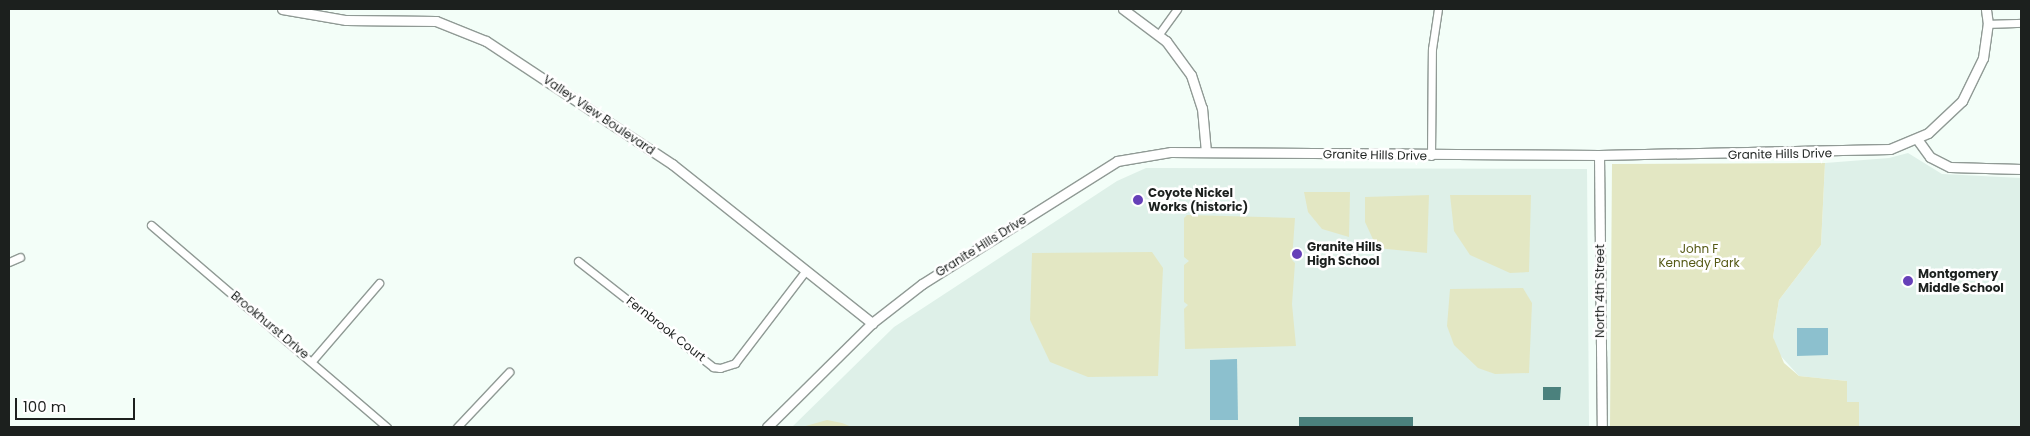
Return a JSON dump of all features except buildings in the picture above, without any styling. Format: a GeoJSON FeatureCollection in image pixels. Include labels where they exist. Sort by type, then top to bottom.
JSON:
{"type":"FeatureCollection","features":[{"type":"Feature","properties":{"kind":"street","name":"Valley View Boulevard"},"geometry":{"type":"LineString","coordinates":[[282,9],[346,20],[436,21],[480,38],[672,164],[872,323]]}},
{"type":"Feature","properties":{"kind":"street"},"geometry":{"type":"LineString","coordinates":[[1123,9],[1158,34],[1180,57],[1195,84],[1206,152]]}},
{"type":"Feature","properties":{"kind":"street"},"geometry":{"type":"LineString","coordinates":[[1158,34],[1177,9]]}},
{"type":"Feature","properties":{"kind":"street"},"geometry":{"type":"LineString","coordinates":[[1431,156],[1432,49],[1438,9]]}},
{"type":"Feature","properties":{"kind":"street","name":"Granite Hills Drive"},"geometry":{"type":"LineString","coordinates":[[767,427],[872,323],[922,284],[1106,166],[1150,154],[1206,152],[1431,156],[1828,153],[1890,149],[1917,139],[1946,118],[1969,91],[1983,58],[1988,24],[1986,9]]}},
{"type":"Feature","properties":{"kind":"street"},"geometry":{"type":"LineString","coordinates":[[1988,24],[2021,24]]}},
{"type":"Feature","properties":{"kind":"street"},"geometry":{"type":"LineString","coordinates":[[1917,139],[1930,157],[1950,167],[2021,169]]}},
{"type":"Feature","properties":{"kind":"street","name":"North 4th Street"},"geometry":{"type":"LineString","coordinates":[[1600,155],[1602,427]]}},
{"type":"Feature","properties":{"kind":"street","name":"Brookhurst Drive"},"geometry":{"type":"LineString","coordinates":[[151,225],[387,427]]}},
{"type":"Feature","properties":{"kind":"street"},"geometry":{"type":"LineString","coordinates":[[9,262],[20,257]]}},
{"type":"Feature","properties":{"kind":"street","name":"Fernbrook Court"},"geometry":{"type":"LineString","coordinates":[[578,260],[713,367],[720,368],[735,363],[806,270]]}},
{"type":"Feature","properties":{"kind":"street"},"geometry":{"type":"LineString","coordinates":[[312,361],[379,283]]}},
{"type":"Feature","properties":{"kind":"street"},"geometry":{"type":"LineString","coordinates":[[457,427],[509,372]]}},
{"type":"Feature","properties":{"kind":"shaded area","name":"Montgomery Middle School"},"geometry":{"type":"Polygon","coordinates":[[[1908,153],[1942,174],[2021,178],[2021,427],[1859,427],[1859,402],[1847,402],[1847,381],[1799,376],[1777,352],[1773,337],[1779,300],[1821,245],[1825,163],[1889,158],[1908,153]]]}},
{"type":"Feature","properties":{"kind":"shaded area","name":"Granite Hills High School"},"geometry":{"type":"Polygon","coordinates":[[[1146,168],[1587,169],[1589,427],[792,427],[894,327],[1117,181],[1146,168]]]}},
{"type":"Feature","properties":{"kind":"green space","name":"John F Kennedy Park"},"geometry":{"type":"Polygon","coordinates":[[[1825,163],[1821,245],[1779,300],[1773,337],[1784,363],[1799,376],[1847,381],[1847,402],[1859,402],[1859,427],[1610,427],[1612,164],[1825,163]]]}},
{"type":"Feature","properties":{"kind":"green space"},"geometry":{"type":"Polygon","coordinates":[[[1304,192],[1350,192],[1349,237],[1322,229],[1308,212],[1304,192]]]}},
{"type":"Feature","properties":{"kind":"green space"},"geometry":{"type":"Polygon","coordinates":[[[1429,195],[1427,253],[1377,248],[1365,222],[1365,197],[1429,195]]]}},
{"type":"Feature","properties":{"kind":"green space"},"geometry":{"type":"Polygon","coordinates":[[[1450,195],[1531,195],[1529,272],[1510,273],[1470,255],[1454,231],[1450,195]]]}},
{"type":"Feature","properties":{"kind":"green space"},"geometry":{"type":"Polygon","coordinates":[[[1187,215],[1295,218],[1292,260],[1295,263],[1292,304],[1296,346],[1185,349],[1184,309],[1188,305],[1184,302],[1184,265],[1189,261],[1184,257],[1184,218],[1187,215]]]}},
{"type":"Feature","properties":{"kind":"green space"},"geometry":{"type":"Polygon","coordinates":[[[1152,252],[1163,268],[1158,376],[1088,377],[1050,362],[1030,320],[1032,253],[1152,252]]]}},
{"type":"Feature","properties":{"kind":"green space"},"geometry":{"type":"Polygon","coordinates":[[[1523,288],[1532,303],[1529,373],[1495,374],[1478,368],[1454,345],[1447,326],[1450,289],[1523,288]]]}},
{"type":"Feature","properties":{"kind":"green space"},"geometry":{"type":"Polygon","coordinates":[[[827,420],[852,427],[802,427],[827,420]]]}},
{"type":"Feature","properties":{"kind":"water"},"geometry":{"type":"Polygon","coordinates":[[[1797,328],[1828,328],[1828,355],[1797,356],[1797,328]]]}},
{"type":"Feature","properties":{"kind":"water"},"geometry":{"type":"Polygon","coordinates":[[[1237,359],[1238,420],[1210,420],[1210,360],[1237,359]]]}},
{"type":"Feature","properties":{"kind":"place","name":"Coyote Nickel Works (historic)"},"geometry":{"type":"Point","coordinates":[1138,200]}},
{"type":"Feature","properties":{"kind":"place","name":"Granite Hills High School"},"geometry":{"type":"Point","coordinates":[1297,254]}},
{"type":"Feature","properties":{"kind":"place","name":"Montgomery Middle School"},"geometry":{"type":"Point","coordinates":[1908,281]}}]}
